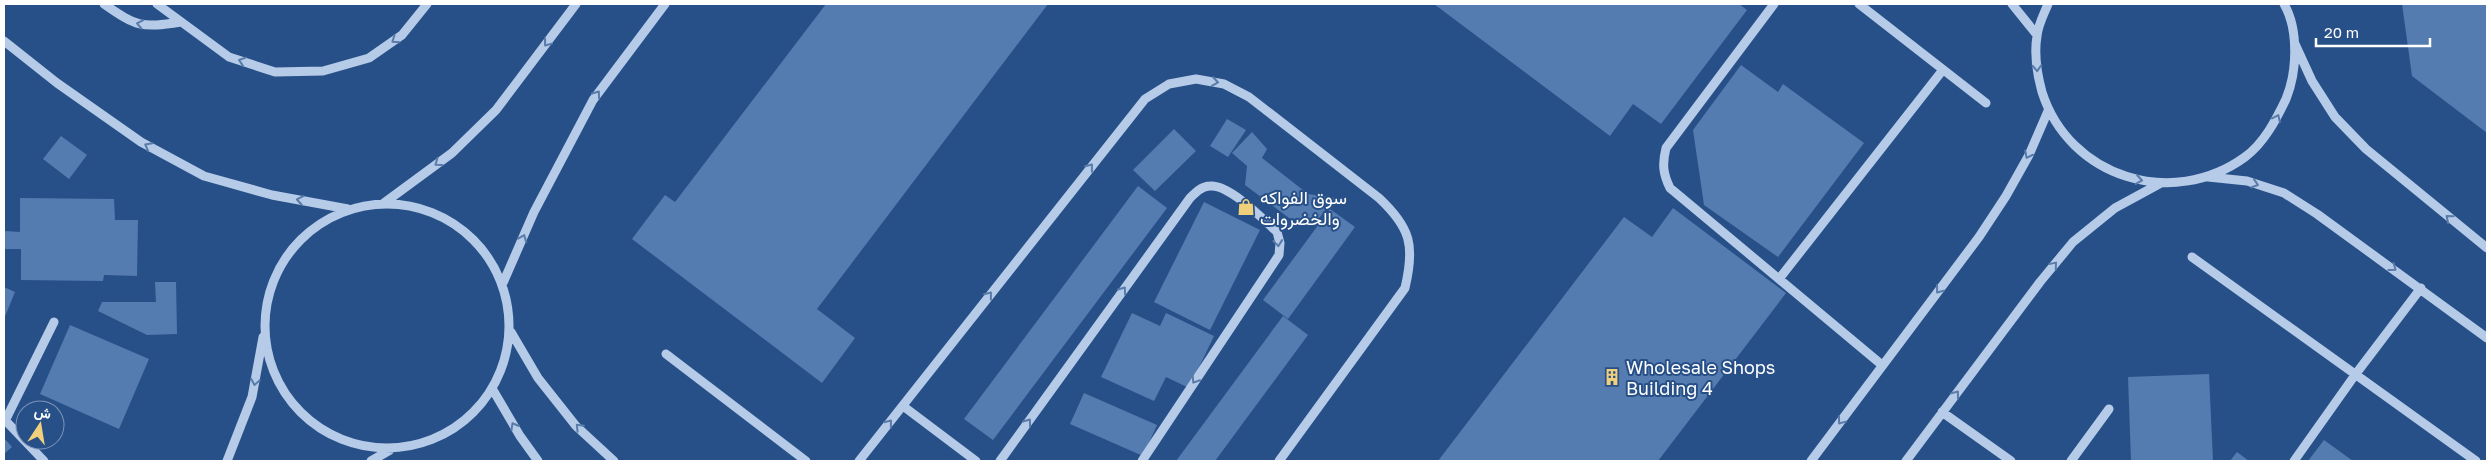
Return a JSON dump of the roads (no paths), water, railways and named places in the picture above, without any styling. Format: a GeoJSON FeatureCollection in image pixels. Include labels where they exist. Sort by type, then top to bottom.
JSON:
{"type":"FeatureCollection","features":[{"type":"Feature","properties":{"kind":"street"},"geometry":{"type":"LineString","coordinates":[[104,4],[130,22],[142,26],[181,22]]}},
{"type":"Feature","properties":{"kind":"street"},"geometry":{"type":"LineString","coordinates":[[157,4],[230,57],[275,72],[323,72],[369,58],[402,35],[427,4]]}},
{"type":"Feature","properties":{"kind":"street"},"geometry":{"type":"LineString","coordinates":[[384,203],[452,153],[496,110],[576,4]]}},
{"type":"Feature","properties":{"kind":"street"},"geometry":{"type":"LineString","coordinates":[[504,283],[534,212],[593,100],[665,4]]}},
{"type":"Feature","properties":{"kind":"street"},"geometry":{"type":"LineString","coordinates":[[1774,4],[1666,148],[1662,162],[1664,176],[1670,188],[1882,365]]}},
{"type":"Feature","properties":{"kind":"street"},"geometry":{"type":"LineString","coordinates":[[1859,4],[1942,72],[1986,103]]}},
{"type":"Feature","properties":{"kind":"street"},"geometry":{"type":"LineString","coordinates":[[2012,4],[2037,35]]}},
{"type":"Feature","properties":{"kind":"street"},"geometry":{"type":"LineString","coordinates":[[2048,4],[2037,35],[2037,73],[2048,111],[2068,140],[2095,163],[2126,178],[2161,183],[2207,177],[2247,181],[2284,193],[2317,214],[2421,288],[2487,338]]}},
{"type":"Feature","properties":{"kind":"street"},"geometry":{"type":"LineString","coordinates":[[2207,177],[2245,156],[2274,124],[2292,85],[2294,42],[2287,6]]}},
{"type":"Feature","properties":{"kind":"street"},"geometry":{"type":"LineString","coordinates":[[4,41],[57,83],[141,142],[204,176],[272,195],[348,209]]}},
{"type":"Feature","properties":{"kind":"street"},"geometry":{"type":"LineString","coordinates":[[2294,42],[2312,81],[2336,118],[2366,148],[2487,248]]}},
{"type":"Feature","properties":{"kind":"street"},"geometry":{"type":"LineString","coordinates":[[1779,279],[1942,72]]}},
{"type":"Feature","properties":{"kind":"street"},"geometry":{"type":"LineString","coordinates":[[859,461],[1145,99],[1169,84],[1196,79],[1224,84],[1249,97],[1378,198],[1397,215],[1408,238],[1410,264],[1404,288],[1279,461]]}},
{"type":"Feature","properties":{"kind":"street"},"geometry":{"type":"LineString","coordinates":[[1811,461],[1979,236],[2006,196],[2029,155],[2048,111]]}},
{"type":"Feature","properties":{"kind":"street"},"geometry":{"type":"LineString","coordinates":[[1906,461],[2040,282],[2074,242],[2115,208],[2161,183]]}},
{"type":"Feature","properties":{"kind":"street"},"geometry":{"type":"LineString","coordinates":[[1000,461],[1190,198],[1198,190],[1209,186],[1221,187],[1277,232],[1280,243],[1279,255],[1142,461]]}},
{"type":"Feature","properties":{"kind":"street"},"geometry":{"type":"LineString","coordinates":[[227,461],[252,397],[264,334],[267,294],[284,257],[312,228],[348,209],[384,203],[422,208],[456,224],[485,250],[504,283],[511,332],[538,378],[576,426],[614,461]]}},
{"type":"Feature","properties":{"kind":"street"},"geometry":{"type":"LineString","coordinates":[[2192,257],[2476,461]]}},
{"type":"Feature","properties":{"kind":"street"},"geometry":{"type":"LineString","coordinates":[[2294,461],[2355,375],[2421,288]]}},
{"type":"Feature","properties":{"kind":"street"},"geometry":{"type":"LineString","coordinates":[[44,461],[4,420],[54,322]]}},
{"type":"Feature","properties":{"kind":"street"},"geometry":{"type":"LineString","coordinates":[[371,461],[390,450],[431,441],[466,421],[493,390],[511,332]]}},
{"type":"Feature","properties":{"kind":"street"},"geometry":{"type":"LineString","coordinates":[[264,334],[276,380],[304,418],[344,442],[390,450]]}},
{"type":"Feature","properties":{"kind":"street"},"geometry":{"type":"LineString","coordinates":[[666,354],[806,461]]}},
{"type":"Feature","properties":{"kind":"street"},"geometry":{"type":"LineString","coordinates":[[493,390],[520,436],[538,461]]}},
{"type":"Feature","properties":{"kind":"street"},"geometry":{"type":"LineString","coordinates":[[903,406],[976,461]]}},
{"type":"Feature","properties":{"kind":"street"},"geometry":{"type":"LineString","coordinates":[[2071,461],[2109,409]]}},
{"type":"Feature","properties":{"kind":"street"},"geometry":{"type":"LineString","coordinates":[[1942,412],[2011,461]]}},
{"type":"Feature","properties":{"kind":"place","name":"سوق الفواكه والخضروات"},"geometry":{"type":"Point","coordinates":[1246,207]}},
{"type":"Feature","properties":{"kind":"place","name":"Wholesale Shops Building 4"},"geometry":{"type":"Point","coordinates":[1612,377]}}]}
